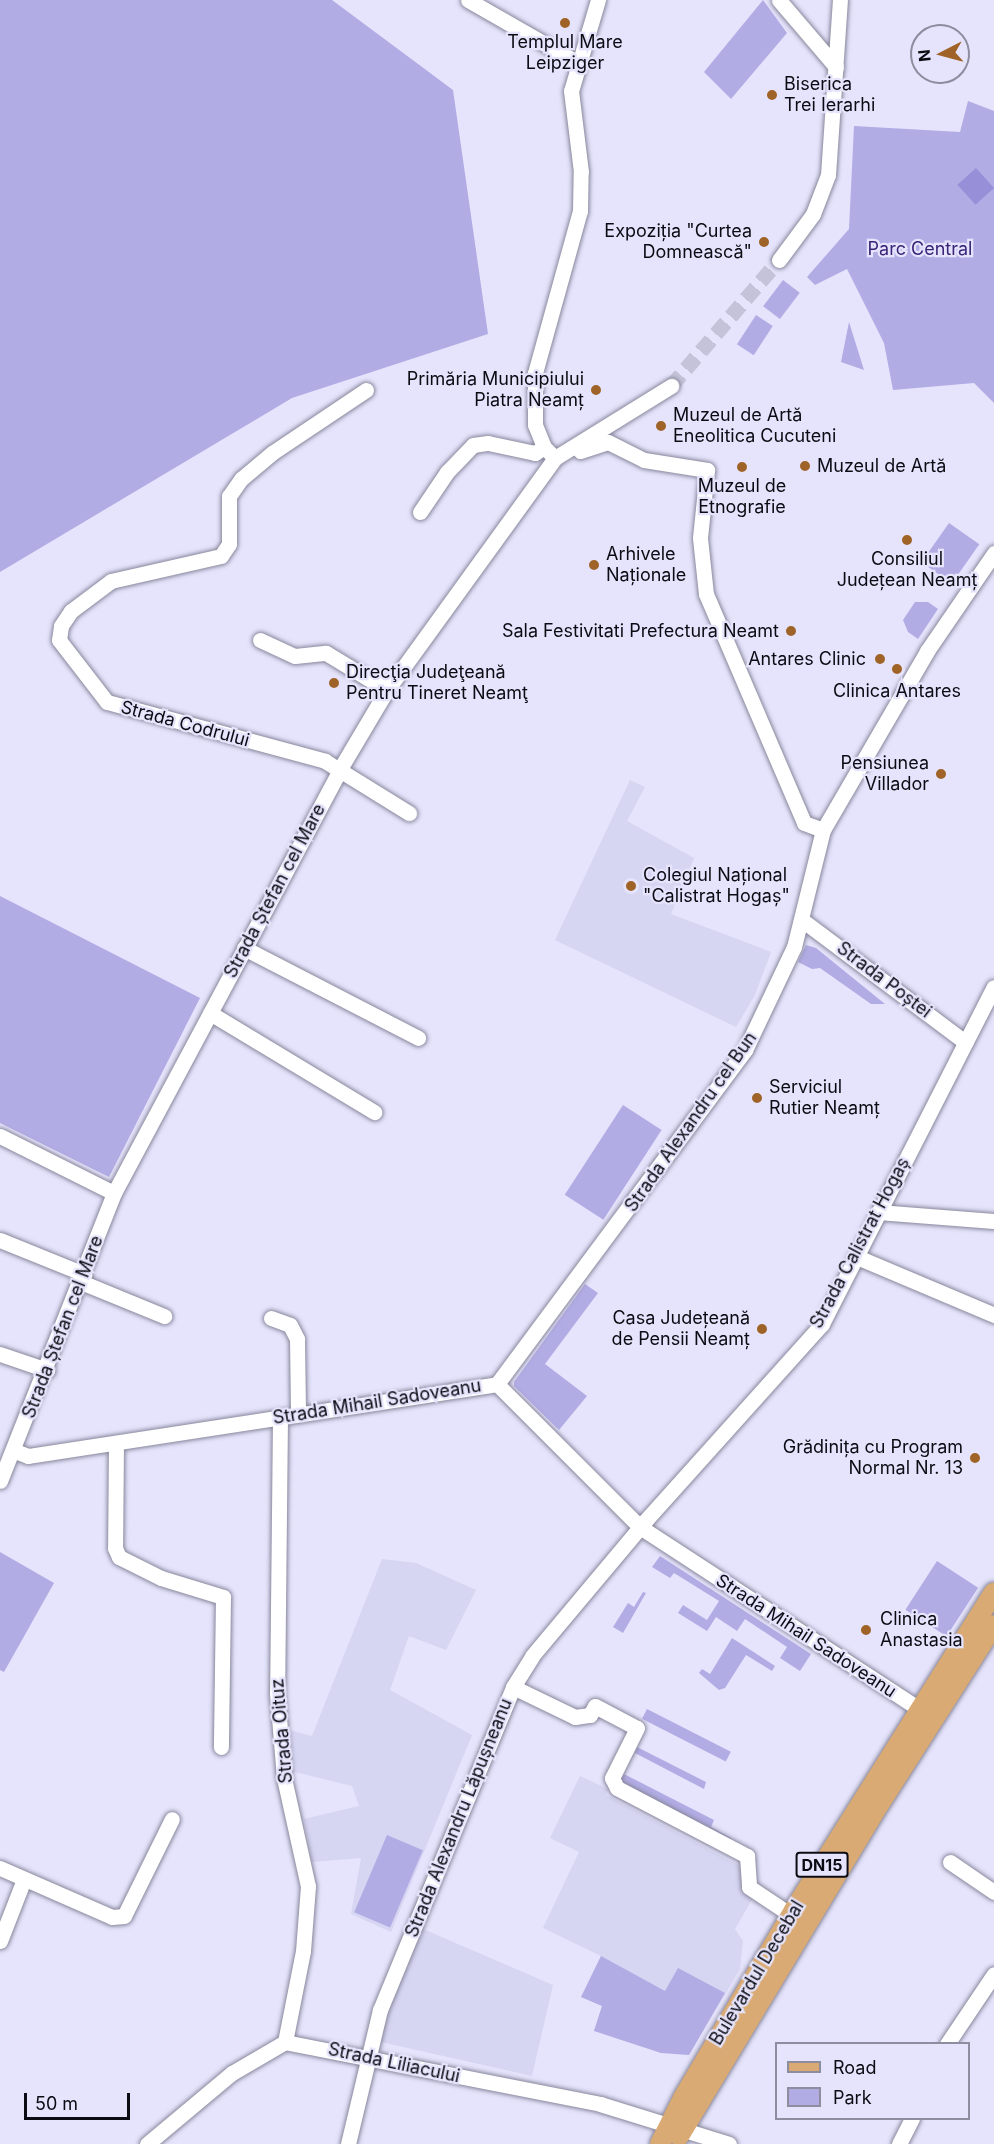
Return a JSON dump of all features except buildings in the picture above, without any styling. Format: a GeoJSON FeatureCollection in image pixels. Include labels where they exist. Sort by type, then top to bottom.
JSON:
{"type":"FeatureCollection","features":[{"type":"Feature","properties":{"kind":"main road","name":"Bulevardul Decebal"},"geometry":{"type":"LineString","coordinates":[[672,2136],[791,1915],[918,1708],[994,1593]]}},
{"type":"Feature","properties":{"kind":"main road","name":"Bulevardul Decebal"},"geometry":{"type":"LineString","coordinates":[[672,2136],[994,1625]]}},
{"type":"Feature","properties":{"kind":"street"},"geometry":{"type":"LineString","coordinates":[[468,0],[578,63]]}},
{"type":"Feature","properties":{"kind":"street"},"geometry":{"type":"LineString","coordinates":[[554,453],[534,412],[535,373],[583,195],[571,110],[578,63],[598,0]]}},
{"type":"Feature","properties":{"kind":"street"},"geometry":{"type":"LineString","coordinates":[[779,0],[836,67]]}},
{"type":"Feature","properties":{"kind":"street"},"geometry":{"type":"LineString","coordinates":[[779,260],[813,214],[828,175],[840,0]]}},
{"type":"Feature","properties":{"kind":"street","name":"Strada Ștefan cel Mare"},"geometry":{"type":"LineString","coordinates":[[0,1481],[15,1451],[47,1370],[114,1192],[340,769],[387,690],[554,453],[671,386]]}},
{"type":"Feature","properties":{"kind":"street","name":"Strada Codrului"},"geometry":{"type":"LineString","coordinates":[[340,769],[107,702],[59,640],[61,626],[71,611],[111,581],[221,556],[229,544],[229,496],[242,479],[272,453],[366,390]]}},
{"type":"Feature","properties":{"kind":"street"},"geometry":{"type":"LineString","coordinates":[[420,512],[447,472],[473,445],[488,443],[535,453],[554,453],[608,442],[644,460],[707,470],[700,538],[706,594],[804,823],[823,830]]}},
{"type":"Feature","properties":{"kind":"street","name":"Strada Alexandru cel Bun"},"geometry":{"type":"LineString","coordinates":[[497,1384],[745,1050],[794,947],[823,830],[927,651],[994,553]]}},
{"type":"Feature","properties":{"kind":"street"},"geometry":{"type":"LineString","coordinates":[[260,640],[295,656],[326,653],[387,690]]}},
{"type":"Feature","properties":{"kind":"street"},"geometry":{"type":"LineString","coordinates":[[340,769],[409,813]]}},
{"type":"Feature","properties":{"kind":"street","name":"Strada Poștei"},"geometry":{"type":"LineString","coordinates":[[802,920],[965,1042]]}},
{"type":"Feature","properties":{"kind":"street"},"geometry":{"type":"LineString","coordinates":[[244,948],[418,1038]]}},
{"type":"Feature","properties":{"kind":"street","name":"Strada Calistrat Hogaș"},"geometry":{"type":"LineString","coordinates":[[640,1527],[822,1324],[994,987]]}},
{"type":"Feature","properties":{"kind":"street"},"geometry":{"type":"LineString","coordinates":[[210,1013],[374,1112]]}},
{"type":"Feature","properties":{"kind":"street"},"geometry":{"type":"LineString","coordinates":[[0,1136],[114,1192]]}},
{"type":"Feature","properties":{"kind":"street"},"geometry":{"type":"LineString","coordinates":[[878,1212],[994,1221]]}},
{"type":"Feature","properties":{"kind":"street"},"geometry":{"type":"LineString","coordinates":[[0,1240],[164,1316]]}},
{"type":"Feature","properties":{"kind":"street"},"geometry":{"type":"LineString","coordinates":[[857,1257],[994,1315]]}},
{"type":"Feature","properties":{"kind":"street"},"geometry":{"type":"LineString","coordinates":[[271,1318],[290,1325],[297,1339],[298,1414]]}},
{"type":"Feature","properties":{"kind":"street"},"geometry":{"type":"LineString","coordinates":[[0,1354],[47,1370]]}},
{"type":"Feature","properties":{"kind":"street","name":"Strada Mihail Sadoveanu"},"geometry":{"type":"LineString","coordinates":[[15,1451],[27,1456],[497,1384],[640,1527],[918,1708]]}},
{"type":"Feature","properties":{"kind":"street","name":"Strada Oituz"},"geometry":{"type":"LineString","coordinates":[[280,1417],[277,1694],[284,1778],[308,1886],[303,1951],[285,2042]]}},
{"type":"Feature","properties":{"kind":"street"},"geometry":{"type":"LineString","coordinates":[[116,1443],[115,1548],[119,1557],[161,1578],[223,1597],[221,1748]]}},
{"type":"Feature","properties":{"kind":"street","name":"Strada Alexandru Lăpușneanu"},"geometry":{"type":"LineString","coordinates":[[348,2144],[380,2010],[513,1687],[532,1656],[640,1527]]}},
{"type":"Feature","properties":{"kind":"street"},"geometry":{"type":"LineString","coordinates":[[513,1687],[575,1717],[590,1714],[595,1706],[637,1728],[612,1778],[617,1788],[747,1856],[748,1887],[791,1915]]}},
{"type":"Feature","properties":{"kind":"street"},"geometry":{"type":"LineString","coordinates":[[0,1868],[112,1917],[124,1916],[172,1819]]}},
{"type":"Feature","properties":{"kind":"street"},"geometry":{"type":"LineString","coordinates":[[950,1862],[994,1892]]}},
{"type":"Feature","properties":{"kind":"street"},"geometry":{"type":"LineString","coordinates":[[0,1941],[24,1879]]}},
{"type":"Feature","properties":{"kind":"street"},"geometry":{"type":"LineString","coordinates":[[948,2042],[994,1974]]}},
{"type":"Feature","properties":{"kind":"street"},"geometry":{"type":"LineString","coordinates":[[147,2144],[232,2073],[285,2042]]}},
{"type":"Feature","properties":{"kind":"street","name":"Strada Liliacului"},"geometry":{"type":"LineString","coordinates":[[285,2042],[600,2104],[672,2136],[729,2144]]}},
{"type":"Feature","properties":{"kind":"street"},"geometry":{"type":"LineString","coordinates":[[899,2144],[911,2120]]}},
{"type":"Feature","properties":{"kind":"shaded area"},"geometry":{"type":"Polygon","coordinates":[[[976,168],[994,188],[975,205],[957,185],[976,168]]]}},
{"type":"Feature","properties":{"kind":"shaded area","name":"Colegiul Național \"Calistrat Hogaș\""},"geometry":{"type":"Polygon","coordinates":[[[630,780],[645,787],[627,821],[694,858],[671,914],[771,952],[755,995],[736,1027],[555,940],[630,780]]]}},
{"type":"Feature","properties":{"kind":"shaded area"},"geometry":{"type":"Polygon","coordinates":[[[382,1559],[416,1563],[476,1590],[446,1650],[409,1636],[390,1690],[472,1735],[391,1932],[351,1914],[361,1858],[312,1862],[304,1819],[359,1806],[352,1786],[291,1771],[289,1730],[312,1736],[382,1559]]]}},
{"type":"Feature","properties":{"kind":"shaded area"},"geometry":{"type":"Polygon","coordinates":[[[580,1776],[608,1789],[606,1795],[742,1867],[754,1896],[735,1929],[743,1941],[740,1969],[689,2055],[594,2031],[602,2006],[581,1997],[601,1956],[543,1928],[579,1852],[550,1838],[580,1776]]]}},
{"type":"Feature","properties":{"kind":"shaded area"},"geometry":{"type":"Polygon","coordinates":[[[423,1929],[553,1985],[532,2076],[381,2042],[377,2037],[423,1929]]]}},
{"type":"Feature","properties":{"kind":"green space"},"geometry":{"type":"Polygon","coordinates":[[[0,0],[332,0],[453,90],[488,334],[292,398],[0,572],[0,0]]]}},
{"type":"Feature","properties":{"kind":"green space"},"geometry":{"type":"Polygon","coordinates":[[[763,0],[787,33],[731,99],[704,72],[763,0]]]}},
{"type":"Feature","properties":{"kind":"green space","name":"Parc Central"},"geometry":{"type":"Polygon","coordinates":[[[968,101],[994,111],[994,403],[974,383],[893,390],[884,343],[847,269],[815,285],[807,277],[849,229],[854,126],[960,132],[968,101]]]}},
{"type":"Feature","properties":{"kind":"green space"},"geometry":{"type":"Polygon","coordinates":[[[783,280],[800,293],[780,319],[763,306],[783,280]]]}},
{"type":"Feature","properties":{"kind":"green space"},"geometry":{"type":"Polygon","coordinates":[[[756,315],[773,326],[754,355],[737,344],[756,315]]]}},
{"type":"Feature","properties":{"kind":"green space"},"geometry":{"type":"Polygon","coordinates":[[[849,322],[864,370],[841,362],[849,322]]]}},
{"type":"Feature","properties":{"kind":"green space"},"geometry":{"type":"Polygon","coordinates":[[[949,523],[979,544],[952,584],[921,562],[949,523]]]}},
{"type":"Feature","properties":{"kind":"green space"},"geometry":{"type":"Polygon","coordinates":[[[915,602],[928,602],[938,609],[918,639],[908,632],[903,620],[915,602]]]}},
{"type":"Feature","properties":{"kind":"green space"},"geometry":{"type":"Polygon","coordinates":[[[0,896],[200,998],[109,1177],[0,1123],[0,896]]]}},
{"type":"Feature","properties":{"kind":"green space"},"geometry":{"type":"Polygon","coordinates":[[[806,945],[816,948],[885,1004],[871,1004],[820,968],[812,969],[798,962],[806,945]]]}},
{"type":"Feature","properties":{"kind":"green space"},"geometry":{"type":"Polygon","coordinates":[[[623,1105],[662,1130],[603,1220],[565,1195],[623,1105]]]}},
{"type":"Feature","properties":{"kind":"green space"},"geometry":{"type":"Polygon","coordinates":[[[585,1284],[598,1293],[545,1364],[587,1396],[559,1430],[514,1386],[514,1382],[585,1284]]]}},
{"type":"Feature","properties":{"kind":"green space"},"geometry":{"type":"Polygon","coordinates":[[[0,1552],[54,1583],[4,1672],[0,1670],[0,1552]]]}},
{"type":"Feature","properties":{"kind":"green space"},"geometry":{"type":"Polygon","coordinates":[[[660,1556],[811,1654],[800,1671],[780,1658],[787,1647],[745,1619],[737,1631],[716,1617],[707,1631],[678,1613],[683,1605],[707,1620],[719,1601],[674,1573],[670,1578],[652,1567],[660,1556]]]}},
{"type":"Feature","properties":{"kind":"green space"},"geometry":{"type":"Polygon","coordinates":[[[937,1561],[978,1588],[947,1636],[905,1610],[937,1561]]]}},
{"type":"Feature","properties":{"kind":"green space"},"geometry":{"type":"Polygon","coordinates":[[[643,1592],[646,1593],[623,1633],[613,1627],[628,1603],[634,1607],[643,1592]]]}},
{"type":"Feature","properties":{"kind":"green space"},"geometry":{"type":"Polygon","coordinates":[[[732,1638],[775,1666],[772,1671],[746,1655],[725,1688],[719,1690],[699,1673],[702,1669],[710,1674],[732,1638]]]}},
{"type":"Feature","properties":{"kind":"green space"},"geometry":{"type":"Polygon","coordinates":[[[647,1709],[731,1752],[726,1761],[642,1719],[647,1709]]]}},
{"type":"Feature","properties":{"kind":"green space"},"geometry":{"type":"Polygon","coordinates":[[[637,1747],[706,1782],[704,1789],[635,1753],[637,1747]]]}},
{"type":"Feature","properties":{"kind":"green space"},"geometry":{"type":"Polygon","coordinates":[[[624,1774],[714,1820],[711,1827],[731,1838],[728,1846],[617,1788],[624,1774]]]}},
{"type":"Feature","properties":{"kind":"green space"},"geometry":{"type":"Polygon","coordinates":[[[387,1835],[423,1850],[390,1928],[354,1912],[387,1835]]]}},
{"type":"Feature","properties":{"kind":"green space"},"geometry":{"type":"Polygon","coordinates":[[[601,1956],[665,1991],[678,1968],[725,1993],[689,2055],[661,2053],[594,2031],[602,2006],[581,1997],[601,1956]]]}},
{"type":"Feature","properties":{"kind":"tunnel"},"geometry":{"type":"LineString","coordinates":[[671,386],[779,260]]}},
{"type":"Feature","properties":{"kind":"place","name":"Templul Mare Leipziger"},"geometry":{"type":"Point","coordinates":[565,23]}},
{"type":"Feature","properties":{"kind":"place","name":"Biserica Trei Ierarhi"},"geometry":{"type":"Point","coordinates":[772,95]}},
{"type":"Feature","properties":{"kind":"place","name":"Expoziția \"Curtea Domnească\""},"geometry":{"type":"Point","coordinates":[764,242]}},
{"type":"Feature","properties":{"kind":"place","name":"Primăria Municipiului Piatra Neamț"},"geometry":{"type":"Point","coordinates":[596,390]}},
{"type":"Feature","properties":{"kind":"place","name":"Muzeul de Artă Eneolitica Cucuteni"},"geometry":{"type":"Point","coordinates":[661,426]}},
{"type":"Feature","properties":{"kind":"place","name":"Muzeul de Artă"},"geometry":{"type":"Point","coordinates":[805,466]}},
{"type":"Feature","properties":{"kind":"place","name":"Muzeul de Etnografie"},"geometry":{"type":"Point","coordinates":[742,467]}},
{"type":"Feature","properties":{"kind":"place","name":"Consiliul Județean Neamț"},"geometry":{"type":"Point","coordinates":[907,540]}},
{"type":"Feature","properties":{"kind":"place","name":"Arhivele Naționale"},"geometry":{"type":"Point","coordinates":[594,565]}},
{"type":"Feature","properties":{"kind":"place","name":"Sala Festivitati Prefectura Neamt"},"geometry":{"type":"Point","coordinates":[791,631]}},
{"type":"Feature","properties":{"kind":"place","name":"Antares Clinic"},"geometry":{"type":"Point","coordinates":[880,659]}},
{"type":"Feature","properties":{"kind":"place","name":"Clinica Antares"},"geometry":{"type":"Point","coordinates":[897,669]}},
{"type":"Feature","properties":{"kind":"place","name":"Direcţia Judeţeană Pentru Tineret Neamţ"},"geometry":{"type":"Point","coordinates":[334,683]}},
{"type":"Feature","properties":{"kind":"place","name":"Pensiunea Villador"},"geometry":{"type":"Point","coordinates":[941,774]}},
{"type":"Feature","properties":{"kind":"place","name":"Colegiul Național \"Calistrat Hogaș\""},"geometry":{"type":"Point","coordinates":[631,886]}},
{"type":"Feature","properties":{"kind":"place","name":"Serviciul Rutier Neamț"},"geometry":{"type":"Point","coordinates":[757,1098]}},
{"type":"Feature","properties":{"kind":"place","name":"Casa Județeană de Pensii Neamț"},"geometry":{"type":"Point","coordinates":[762,1329]}},
{"type":"Feature","properties":{"kind":"place","name":"Grădinița cu Program Normal Nr. 13"},"geometry":{"type":"Point","coordinates":[975,1458]}},
{"type":"Feature","properties":{"kind":"place","name":"Clinica Anastasia"},"geometry":{"type":"Point","coordinates":[866,1630]}}]}
